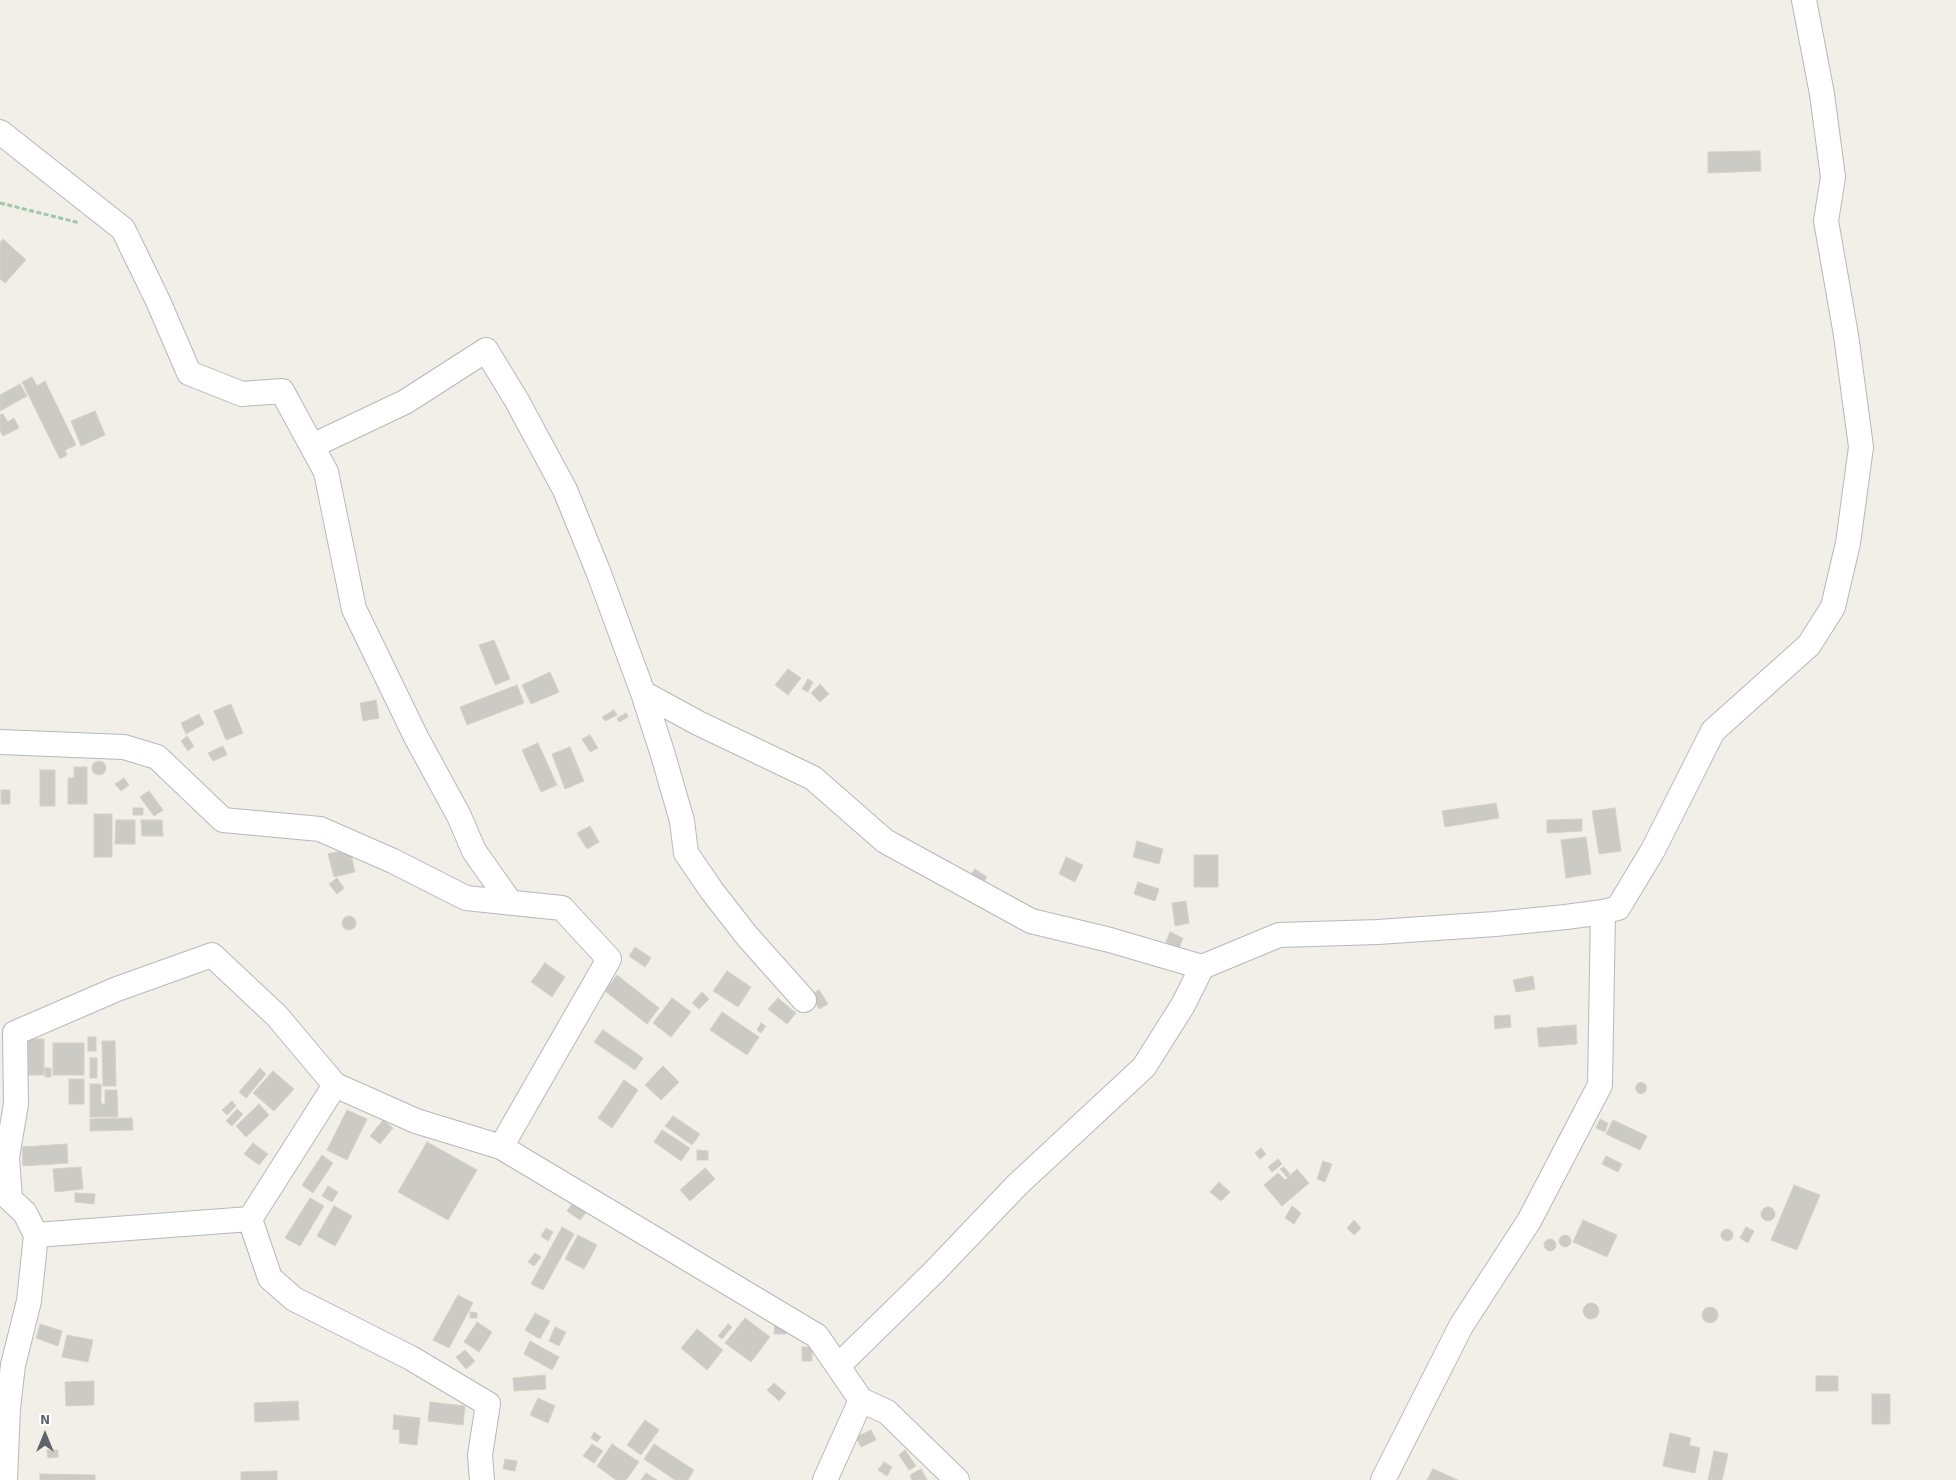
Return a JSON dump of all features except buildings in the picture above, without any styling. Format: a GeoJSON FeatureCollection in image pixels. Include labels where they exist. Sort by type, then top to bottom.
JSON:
{"type":"FeatureCollection","features":[{"type":"Feature","properties":{"kind":"street"},"geometry":{"type":"LineString","coordinates":[[643,693],[698,723],[813,778],[885,841],[1030,920],[1110,940],[1202,967],[1279,935],[1378,932],[1495,924],[1603,912],[1618,908],[1653,850],[1714,731],[1809,645],[1833,607],[1848,543],[1860,447],[1846,334],[1826,221],[1833,177],[1822,94],[1804,0]]}},
{"type":"Feature","properties":{"kind":"street"},"geometry":{"type":"LineString","coordinates":[[0,132],[123,229],[189,373],[242,394],[282,391],[326,472],[354,609],[416,737],[459,816],[474,851],[510,902]]}},
{"type":"Feature","properties":{"kind":"street"},"geometry":{"type":"LineString","coordinates":[[312,446],[405,402],[486,350],[517,401],[565,490],[598,571],[643,693],[682,821],[686,853],[712,891],[747,936],[804,1000]]}},
{"type":"Feature","properties":{"kind":"street"},"geometry":{"type":"LineString","coordinates":[[0,742],[124,747],[156,757],[223,820],[320,829],[393,861],[466,898],[562,908],[609,959],[501,1147]]}},
{"type":"Feature","properties":{"kind":"street"},"geometry":{"type":"LineString","coordinates":[[1383,1480],[1461,1326],[1529,1221],[1600,1085],[1603,912]]}},
{"type":"Feature","properties":{"kind":"street"},"geometry":{"type":"LineString","coordinates":[[6,1480],[8,1408],[13,1365],[28,1301],[36,1235],[25,1213],[10,1199],[7,1157],[16,1104],[15,1033],[117,988],[212,954],[277,1016],[335,1085],[416,1121],[501,1147],[817,1336],[862,1400],[887,1412],[957,1480]]}},
{"type":"Feature","properties":{"kind":"street"},"geometry":{"type":"LineString","coordinates":[[838,1366],[934,1272],[1018,1184],[1144,1068],[1183,1005],[1202,967]]}},
{"type":"Feature","properties":{"kind":"street"},"geometry":{"type":"LineString","coordinates":[[250,1219],[335,1085]]}},
{"type":"Feature","properties":{"kind":"street"},"geometry":{"type":"LineString","coordinates":[[36,1235],[250,1219]]}},
{"type":"Feature","properties":{"kind":"street"},"geometry":{"type":"LineString","coordinates":[[250,1219],[270,1278],[294,1299],[411,1358],[488,1404],[480,1455],[482,1480]]}},
{"type":"Feature","properties":{"kind":"street"},"geometry":{"type":"LineString","coordinates":[[825,1480],[862,1400]]}},
{"type":"Feature","properties":{"kind":"path"},"geometry":{"type":"LineString","coordinates":[[0,203],[88,224]]}}]}
